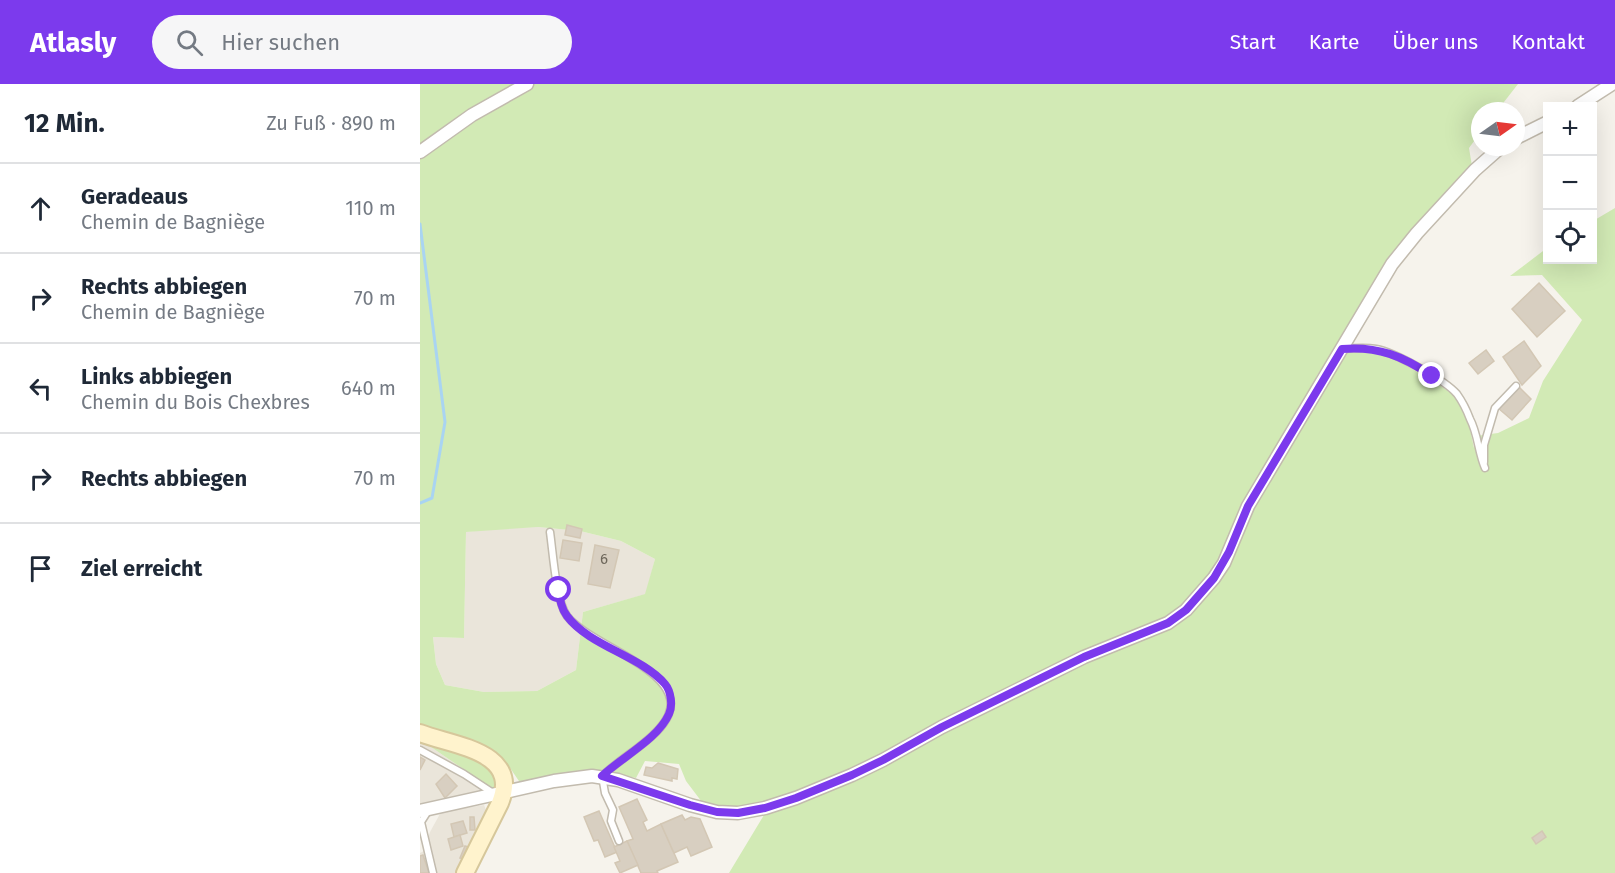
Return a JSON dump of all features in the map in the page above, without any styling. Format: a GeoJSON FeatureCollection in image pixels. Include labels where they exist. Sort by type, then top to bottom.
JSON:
{"type":"FeatureCollection","features":[{"type":"Feature","properties":{"kind":"street"},"geometry":{"type":"LineString","coordinates":[[420,152],[472,115],[527,84]]}},
{"type":"Feature","properties":{"kind":"street"},"geometry":{"type":"LineString","coordinates":[[1584,102],[1612,84]]}},
{"type":"Feature","properties":{"kind":"street"},"geometry":{"type":"LineString","coordinates":[[1525,134],[1543,124]]}},
{"type":"Feature","properties":{"kind":"street"},"geometry":{"type":"LineString","coordinates":[[420,811],[570,778],[602,776],[711,811],[738,813],[765,808],[852,775],[942,727],[1084,657],[1168,623],[1191,605],[1214,578],[1229,552],[1248,506],[1392,264],[1417,233],[1491,156]]}},
{"type":"Feature","properties":{"kind":"street"},"geometry":{"type":"LineString","coordinates":[[420,733],[488,757],[501,768],[505,782],[465,873]]}},
{"type":"Feature","properties":{"kind":"lane"},"geometry":{"type":"LineString","coordinates":[[1342,349],[1359,347],[1384,351],[1447,385],[1456,394],[1471,420],[1485,468],[1484,445],[1495,408],[1516,386]]}},
{"type":"Feature","properties":{"kind":"lane"},"geometry":{"type":"LineString","coordinates":[[550,532],[561,605],[568,618],[583,630],[647,669],[666,685],[671,702],[670,713],[653,736],[622,758],[602,776],[605,793],[612,810],[611,821],[619,842]]}},
{"type":"Feature","properties":{"kind":"lane"},"geometry":{"type":"LineString","coordinates":[[420,750],[499,793]]}},
{"type":"Feature","properties":{"kind":"lane"},"geometry":{"type":"LineString","coordinates":[[433,873],[421,822],[427,812],[434,808]]}},
{"type":"Feature","properties":{"kind":"shaded area"},"geometry":{"type":"Polygon","coordinates":[[[538,527],[580,531],[621,541],[655,559],[646,594],[583,612],[576,670],[537,691],[484,692],[445,685],[436,664],[433,637],[464,638],[466,532],[538,527]]]}},
{"type":"Feature","properties":{"kind":"shaded area"},"geometry":{"type":"Polygon","coordinates":[[[420,743],[431,747],[494,790],[420,806],[420,743]]]}},
{"type":"Feature","properties":{"kind":"shaded area"},"geometry":{"type":"Polygon","coordinates":[[[484,805],[488,815],[459,873],[420,873],[420,853],[424,851],[430,832],[441,812],[484,805]]]}},
{"type":"Feature","properties":{"kind":"green space"},"geometry":{"type":"Polygon","coordinates":[[[420,84],[1518,84],[1504,102],[1471,102],[1471,145],[1469,148],[1472,166],[1401,249],[1316,377],[1348,352],[1367,350],[1397,360],[1455,396],[1469,424],[1474,448],[1476,436],[1498,433],[1529,418],[1543,381],[1582,320],[1542,275],[1510,276],[1543,251],[1543,264],[1597,264],[1597,219],[1615,208],[1615,873],[729,873],[764,815],[759,813],[714,818],[686,781],[679,764],[645,761],[636,778],[592,773],[564,775],[521,784],[508,765],[482,745],[500,784],[494,790],[431,747],[420,743],[420,84]],[[538,527],[466,532],[464,638],[433,637],[436,664],[445,685],[484,692],[537,691],[576,670],[583,612],[645,594],[655,559],[621,541],[580,531],[538,527]]]}},
{"type":"Feature","properties":{"kind":"building"},"geometry":{"type":"Polygon","coordinates":[[[1539,283],[1565,311],[1537,337],[1512,309],[1539,283]]]}},
{"type":"Feature","properties":{"kind":"building"},"geometry":{"type":"Polygon","coordinates":[[[1524,341],[1541,366],[1522,385],[1503,357],[1524,341]]]}},
{"type":"Feature","properties":{"kind":"building"},"geometry":{"type":"Polygon","coordinates":[[[1486,350],[1494,361],[1478,374],[1469,363],[1486,350]]]}},
{"type":"Feature","properties":{"kind":"building"},"geometry":{"type":"Polygon","coordinates":[[[1518,386],[1531,399],[1512,420],[1498,408],[1518,386]]]}},
{"type":"Feature","properties":{"kind":"building"},"geometry":{"type":"Polygon","coordinates":[[[567,525],[582,529],[580,538],[565,535],[567,525]]]}},
{"type":"Feature","properties":{"kind":"building"},"geometry":{"type":"Polygon","coordinates":[[[563,540],[582,543],[579,561],[560,558],[563,540]]]}},
{"type":"Feature","properties":{"kind":"building"},"geometry":{"type":"Polygon","coordinates":[[[595,545],[619,550],[610,588],[588,584],[595,545]]]}},
{"type":"Feature","properties":{"kind":"building"},"geometry":{"type":"Polygon","coordinates":[[[420,757],[425,760],[420,770],[420,757]]]}},
{"type":"Feature","properties":{"kind":"building"},"geometry":{"type":"Polygon","coordinates":[[[658,763],[678,769],[677,779],[672,778],[672,781],[644,775],[646,767],[652,768],[658,763]]]}},
{"type":"Feature","properties":{"kind":"building"},"geometry":{"type":"Polygon","coordinates":[[[446,774],[457,786],[445,798],[436,784],[446,774]]]}},
{"type":"Feature","properties":{"kind":"building"},"geometry":{"type":"Polygon","coordinates":[[[637,799],[647,820],[643,822],[647,831],[661,824],[678,862],[657,871],[658,873],[641,873],[627,841],[633,839],[619,807],[637,799]]]}},
{"type":"Feature","properties":{"kind":"building"},"geometry":{"type":"Polygon","coordinates":[[[599,811],[617,852],[605,857],[598,840],[594,841],[584,817],[599,811]]]}},
{"type":"Feature","properties":{"kind":"building"},"geometry":{"type":"Polygon","coordinates":[[[682,815],[685,820],[691,817],[700,819],[712,847],[691,856],[687,847],[674,853],[661,824],[682,815]]]}},
{"type":"Feature","properties":{"kind":"building"},"geometry":{"type":"Polygon","coordinates":[[[470,817],[474,817],[475,830],[470,830],[470,817]]]}},
{"type":"Feature","properties":{"kind":"building"},"geometry":{"type":"Polygon","coordinates":[[[463,821],[467,833],[454,837],[451,824],[463,821]]]}},
{"type":"Feature","properties":{"kind":"building"},"geometry":{"type":"Polygon","coordinates":[[[1542,831],[1546,837],[1536,844],[1532,838],[1542,831]]]}},
{"type":"Feature","properties":{"kind":"building"},"geometry":{"type":"Polygon","coordinates":[[[460,835],[463,846],[451,850],[448,839],[460,835]]]}},
{"type":"Feature","properties":{"kind":"building"},"geometry":{"type":"Polygon","coordinates":[[[627,841],[638,865],[620,873],[615,863],[620,861],[614,847],[627,841]]]}},
{"type":"Feature","properties":{"kind":"building"},"geometry":{"type":"Polygon","coordinates":[[[465,846],[469,847],[464,859],[460,858],[465,846]]]}},
{"type":"Feature","properties":{"kind":"building"},"geometry":{"type":"Polygon","coordinates":[[[423,855],[429,873],[420,873],[420,856],[423,855]]]}},
{"type":"Feature","properties":{"kind":"waterway"},"geometry":{"type":"LineString","coordinates":[[420,224],[445,422],[432,498],[420,503]]}},
{"type":"Feature","properties":{"kind":"route"},"geometry":{"type":"LineString","coordinates":[[559,590],[561,605],[568,618],[615,651],[647,669],[666,685],[671,702],[670,713],[653,736],[622,758],[602,776],[717,812],[751,812],[822,788],[883,760],[942,727],[1105,648],[1168,623],[1186,610],[1204,591],[1224,563],[1248,506],[1342,349],[1359,347],[1384,351],[1432,376]]}}]}
